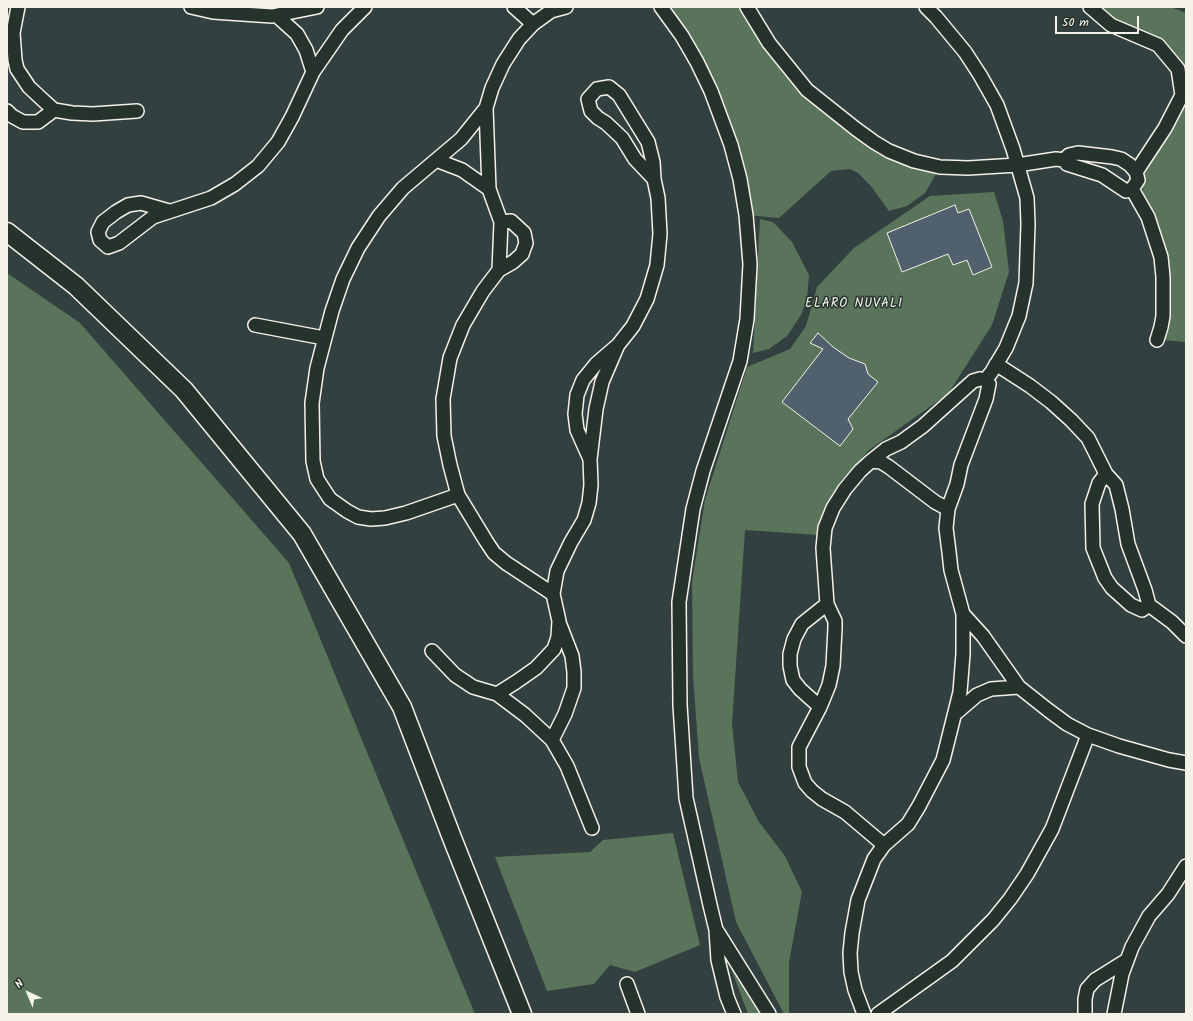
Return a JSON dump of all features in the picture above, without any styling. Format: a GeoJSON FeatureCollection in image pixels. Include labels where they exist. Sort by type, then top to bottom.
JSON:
{"type":"FeatureCollection","features":[{"type":"Feature","properties":{"kind":"street"},"geometry":{"type":"LineString","coordinates":[[18,7],[13,33],[11,63],[29,87],[54,110],[93,114],[137,111]]}},
{"type":"Feature","properties":{"kind":"street"},"geometry":{"type":"LineString","coordinates":[[191,7],[212,12],[277,16],[317,7]]}},
{"type":"Feature","properties":{"kind":"street"},"geometry":{"type":"LineString","coordinates":[[169,211],[142,203],[128,205],[103,222],[98,232],[100,240],[108,247],[119,243],[153,217],[211,198],[235,184],[258,166],[278,142],[292,117],[313,72],[342,30],[365,7]]}},
{"type":"Feature","properties":{"kind":"street"},"geometry":{"type":"LineString","coordinates":[[514,7],[532,24]]}},
{"type":"Feature","properties":{"kind":"street"},"geometry":{"type":"LineString","coordinates":[[458,495],[406,513],[385,518],[371,519],[358,517],[330,499],[317,479],[313,461],[312,403],[317,368],[324,338],[342,279],[358,248],[379,216],[403,188],[461,140],[486,108],[492,88],[503,64],[519,39],[532,24],[551,11],[566,7]]}},
{"type":"Feature","properties":{"kind":"street"},"geometry":{"type":"LineString","coordinates":[[661,7],[682,36],[697,62],[711,91],[731,144],[740,179],[746,215],[750,264],[747,319],[740,361],[703,471],[695,502],[679,602],[680,705],[686,798],[716,930],[718,960],[727,997],[734,1014]]}},
{"type":"Feature","properties":{"kind":"street"},"geometry":{"type":"LineString","coordinates":[[747,7],[769,43],[807,90],[839,117],[889,151],[914,161],[940,167],[968,168],[1017,165],[1056,159],[1064,160],[1067,164],[1105,176],[1126,191],[1132,189],[1138,180],[1136,172],[1130,165],[1121,159],[1078,153],[1069,155],[1064,160]]}},
{"type":"Feature","properties":{"kind":"street"},"geometry":{"type":"LineString","coordinates":[[926,7],[965,52],[997,105],[1013,149],[1027,198],[1028,224],[1026,283],[1020,316],[1006,348],[985,380]]}},
{"type":"Feature","properties":{"kind":"street"},"geometry":{"type":"LineString","coordinates":[[1090,7],[1111,25],[1158,45],[1178,69],[1182,95],[1165,128],[1136,172]]}},
{"type":"Feature","properties":{"kind":"street"},"geometry":{"type":"LineString","coordinates":[[277,16],[297,34],[306,50],[313,72]]}},
{"type":"Feature","properties":{"kind":"street"},"geometry":{"type":"LineString","coordinates":[[590,459],[577,430],[575,414],[577,395],[583,380],[596,364],[618,345],[633,326],[647,299],[657,265],[660,234],[658,198],[654,179],[653,162],[648,142],[619,94],[609,87],[596,89],[588,99],[591,111],[598,118],[606,122],[622,138],[635,159],[654,179]]}},
{"type":"Feature","properties":{"kind":"street"},"geometry":{"type":"LineString","coordinates":[[486,108],[489,189],[501,222],[499,270]]}},
{"type":"Feature","properties":{"kind":"street"},"geometry":{"type":"LineString","coordinates":[[7,111],[12,116],[23,122],[38,122],[54,110]]}},
{"type":"Feature","properties":{"kind":"street"},"geometry":{"type":"LineString","coordinates":[[1105,176],[1112,157]]}},
{"type":"Feature","properties":{"kind":"street"},"geometry":{"type":"LineString","coordinates":[[436,160],[462,170],[489,189]]}},
{"type":"Feature","properties":{"kind":"street"},"geometry":{"type":"LineString","coordinates":[[1132,189],[1148,217],[1161,257],[1163,277],[1163,316],[1157,340]]}},
{"type":"Feature","properties":{"kind":"street"},"geometry":{"type":"LineString","coordinates":[[501,222],[511,220],[524,232],[526,243],[522,254],[513,262],[499,270],[483,291],[463,325],[450,358],[443,399],[444,436],[458,495],[494,553],[506,563],[553,594]]}},
{"type":"Feature","properties":{"kind":"street"},"geometry":{"type":"LineString","coordinates":[[7,232],[76,286],[184,390],[302,534],[402,707],[522,1014]]}},
{"type":"Feature","properties":{"kind":"street"},"geometry":{"type":"LineString","coordinates":[[255,325],[324,338]]}},
{"type":"Feature","properties":{"kind":"street"},"geometry":{"type":"LineString","coordinates":[[496,694],[536,668],[554,649],[558,637],[558,621],[553,594],[557,571],[584,520],[589,503],[591,485],[590,459],[596,409],[602,382],[618,345]]}},
{"type":"Feature","properties":{"kind":"street"},"geometry":{"type":"LineString","coordinates":[[996,364],[1051,402],[1088,438],[1106,474],[1116,485],[1128,544],[1150,605],[1172,622],[1186,636]]}},
{"type":"Feature","properties":{"kind":"street"},"geometry":{"type":"LineString","coordinates":[[884,845],[845,812],[822,800],[812,791],[805,783],[799,767],[799,747],[820,707],[829,684],[833,666],[835,621],[827,604],[823,548],[825,528],[833,508],[845,489],[860,471],[886,449],[901,442],[923,426],[973,381],[980,379],[985,380]]}},
{"type":"Feature","properties":{"kind":"street"},"geometry":{"type":"LineString","coordinates":[[864,1014],[855,990],[851,972],[850,953],[858,900],[874,859],[884,845],[908,824],[919,806],[943,760],[956,713],[962,679],[963,614],[952,570],[946,528],[948,509],[957,484],[963,459],[986,399],[988,384],[985,380]]}},
{"type":"Feature","properties":{"kind":"street"},"geometry":{"type":"LineString","coordinates":[[871,462],[881,462],[935,502],[948,509]]}},
{"type":"Feature","properties":{"kind":"street"},"geometry":{"type":"LineString","coordinates":[[1106,474],[1098,484],[1092,504],[1093,548],[1105,578],[1112,588],[1124,600],[1137,608],[1142,610],[1150,605]]}},
{"type":"Feature","properties":{"kind":"street"},"geometry":{"type":"LineString","coordinates":[[820,707],[800,689],[793,680],[790,666],[790,654],[794,639],[802,624],[827,604]]}},
{"type":"Feature","properties":{"kind":"street"},"geometry":{"type":"LineString","coordinates":[[963,614],[983,636],[1019,687],[1067,724],[1088,735],[1119,746],[1169,760],[1186,763]]}},
{"type":"Feature","properties":{"kind":"street"},"geometry":{"type":"LineString","coordinates":[[552,740],[565,714],[574,688],[572,656],[558,621]]}},
{"type":"Feature","properties":{"kind":"street"},"geometry":{"type":"LineString","coordinates":[[432,651],[455,675],[473,687],[496,694],[525,715],[552,740],[567,766],[592,828]]}},
{"type":"Feature","properties":{"kind":"street"},"geometry":{"type":"LineString","coordinates":[[956,713],[977,695],[991,689],[1019,687]]}},
{"type":"Feature","properties":{"kind":"street"},"geometry":{"type":"LineString","coordinates":[[878,1014],[952,961],[993,920],[1010,899],[1027,874],[1052,829],[1088,735]]}},
{"type":"Feature","properties":{"kind":"street"},"geometry":{"type":"LineString","coordinates":[[1114,1014],[1122,974],[1132,947],[1149,916],[1168,894],[1186,866]]}},
{"type":"Feature","properties":{"kind":"street"},"geometry":{"type":"LineString","coordinates":[[716,930],[768,1014]]}},
{"type":"Feature","properties":{"kind":"street"},"geometry":{"type":"LineString","coordinates":[[1085,1014],[1087,989],[1095,980],[1127,960]]}},
{"type":"Feature","properties":{"kind":"street"},"geometry":{"type":"LineString","coordinates":[[627,984],[638,1014]]}},
{"type":"Feature","properties":{"kind":"green space"},"geometry":{"type":"Polygon","coordinates":[[[661,7],[747,7],[807,90],[874,142],[940,167],[925,193],[907,206],[889,211],[871,186],[858,173],[850,169],[831,171],[779,218],[746,215],[721,116],[661,7]]]}},
{"type":"Feature","properties":{"kind":"green space"},"geometry":{"type":"Polygon","coordinates":[[[1095,7],[1171,7],[1186,13],[1186,89],[1183,68],[1116,25],[1095,7]]]}},
{"type":"Feature","properties":{"kind":"green space"},"geometry":{"type":"Polygon","coordinates":[[[1186,96],[1186,342],[1161,340],[1167,315],[1143,201],[1143,172],[1186,96]]]}},
{"type":"Feature","properties":{"kind":"green space"},"geometry":{"type":"Polygon","coordinates":[[[994,192],[1003,221],[1009,272],[992,325],[948,394],[869,450],[840,482],[818,535],[745,530],[732,724],[738,782],[759,822],[785,856],[802,892],[789,962],[789,1014],[784,1014],[736,922],[699,758],[693,675],[692,582],[705,500],[747,367],[790,349],[806,326],[817,287],[854,248],[930,196],[994,192]]]}},
{"type":"Feature","properties":{"kind":"green space"},"geometry":{"type":"Polygon","coordinates":[[[760,219],[773,222],[792,242],[809,275],[807,299],[801,315],[787,336],[769,349],[753,353],[760,219]]]}},
{"type":"Feature","properties":{"kind":"green space"},"geometry":{"type":"Polygon","coordinates":[[[7,273],[80,323],[289,563],[475,1014],[7,1014],[7,273]]]}},
{"type":"Feature","properties":{"kind":"green space"},"geometry":{"type":"Polygon","coordinates":[[[673,833],[700,945],[635,972],[610,965],[594,984],[547,991],[495,857],[590,852],[603,840],[673,833]]]}},
{"type":"Feature","properties":{"kind":"green space"},"geometry":{"type":"Polygon","coordinates":[[[726,955],[761,1014],[748,1014],[726,955]]]}},
{"type":"Feature","properties":{"kind":"building"},"geometry":{"type":"Polygon","coordinates":[[[955,205],[958,213],[969,209],[992,267],[973,275],[967,260],[953,265],[948,254],[902,272],[887,233],[955,205]]]}},
{"type":"Feature","properties":{"kind":"building"},"geometry":{"type":"Polygon","coordinates":[[[818,333],[833,347],[849,358],[865,364],[868,374],[878,382],[848,419],[853,429],[840,446],[782,402],[823,349],[810,343],[818,333]]]}},
{"type":"Feature","properties":{"kind":"district","name":"ELARO NUVALI"},"geometry":{"type":"Point","coordinates":[854,305]}}]}
